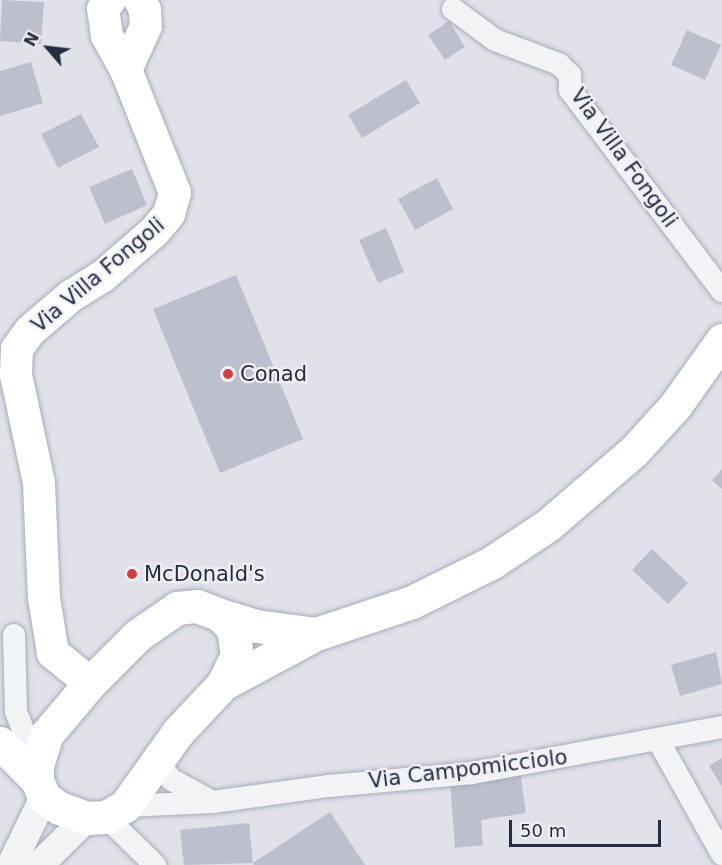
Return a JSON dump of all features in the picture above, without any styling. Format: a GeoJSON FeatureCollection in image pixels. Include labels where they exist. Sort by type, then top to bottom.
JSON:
{"type":"FeatureCollection","features":[{"type":"Feature","properties":{"kind":"main road","name":"Via Villa Fongoli"},"geometry":{"type":"LineString","coordinates":[[90,683],[53,653],[44,598],[39,483],[16,375],[17,349],[30,331],[71,296],[103,276],[169,214],[175,193],[126,70],[102,21],[102,9],[110,0]]}},
{"type":"Feature","properties":{"kind":"main road"},"geometry":{"type":"LineString","coordinates":[[126,70],[146,26],[145,10],[140,0]]}},
{"type":"Feature","properties":{"kind":"main road"},"geometry":{"type":"LineString","coordinates":[[223,684],[316,634],[412,602],[491,563],[548,525],[634,451],[675,406],[722,340]]}},
{"type":"Feature","properties":{"kind":"main road"},"geometry":{"type":"LineString","coordinates":[[220,615],[233,628],[237,655],[223,684],[157,761],[106,814],[59,808],[41,788],[37,766],[18,738],[90,683],[138,635],[177,608],[196,606],[256,626],[316,634]]}},
{"type":"Feature","properties":{"kind":"street","name":"Via Villa Fongoli"},"geometry":{"type":"LineString","coordinates":[[453,9],[495,40],[559,64],[570,75],[570,90],[722,291]]}},
{"type":"Feature","properties":{"kind":"street"},"geometry":{"type":"LineString","coordinates":[[14,635],[18,738]]}},
{"type":"Feature","properties":{"kind":"street","name":"Via Campomicciolo"},"geometry":{"type":"LineString","coordinates":[[106,814],[330,786],[472,773],[722,727]]}},
{"type":"Feature","properties":{"kind":"street"},"geometry":{"type":"LineString","coordinates":[[658,740],[722,854]]}},
{"type":"Feature","properties":{"kind":"street"},"geometry":{"type":"LineString","coordinates":[[157,761],[172,780],[213,802]]}},
{"type":"Feature","properties":{"kind":"street"},"geometry":{"type":"LineString","coordinates":[[11,865],[41,788]]}},
{"type":"Feature","properties":{"kind":"street"},"geometry":{"type":"LineString","coordinates":[[39,865],[106,814],[155,865]]}},
{"type":"Feature","properties":{"kind":"building"},"geometry":{"type":"Polygon","coordinates":[[[2,0],[44,2],[41,44],[0,41],[2,0]]]}},
{"type":"Feature","properties":{"kind":"building"},"geometry":{"type":"Polygon","coordinates":[[[449,21],[465,47],[445,60],[428,35],[449,21]]]}},
{"type":"Feature","properties":{"kind":"building"},"geometry":{"type":"Polygon","coordinates":[[[687,30],[721,45],[705,80],[671,65],[687,30]]]}},
{"type":"Feature","properties":{"kind":"building"},"geometry":{"type":"Polygon","coordinates":[[[31,62],[43,103],[0,116],[0,71],[31,62]]]}},
{"type":"Feature","properties":{"kind":"building"},"geometry":{"type":"Polygon","coordinates":[[[406,80],[420,103],[362,138],[348,115],[406,80]]]}},
{"type":"Feature","properties":{"kind":"building"},"geometry":{"type":"Polygon","coordinates":[[[81,114],[99,147],[58,168],[41,134],[81,114]]]}},
{"type":"Feature","properties":{"kind":"building"},"geometry":{"type":"Polygon","coordinates":[[[132,169],[147,205],[105,224],[89,187],[132,169]]]}},
{"type":"Feature","properties":{"kind":"building"},"geometry":{"type":"Polygon","coordinates":[[[437,178],[453,209],[415,230],[398,199],[437,178]]]}},
{"type":"Feature","properties":{"kind":"building"},"geometry":{"type":"Polygon","coordinates":[[[386,228],[404,272],[378,283],[359,240],[386,228]]]}},
{"type":"Feature","properties":{"kind":"building","name":"Conad"},"geometry":{"type":"Polygon","coordinates":[[[236,275],[303,439],[220,473],[153,309],[236,275]]]}},
{"type":"Feature","properties":{"kind":"building"},"geometry":{"type":"Polygon","coordinates":[[[722,469],[722,489],[712,480],[722,469]]]}},
{"type":"Feature","properties":{"kind":"building"},"geometry":{"type":"Polygon","coordinates":[[[652,549],[688,583],[668,604],[632,570],[652,549]]]}},
{"type":"Feature","properties":{"kind":"building"},"geometry":{"type":"Polygon","coordinates":[[[716,652],[722,684],[680,696],[671,665],[716,652]]]}},
{"type":"Feature","properties":{"kind":"building"},"geometry":{"type":"Polygon","coordinates":[[[722,758],[722,787],[709,766],[722,758]]]}},
{"type":"Feature","properties":{"kind":"building"},"geometry":{"type":"Polygon","coordinates":[[[520,771],[526,813],[481,820],[483,845],[455,848],[450,782],[520,771]]]}},
{"type":"Feature","properties":{"kind":"building"},"geometry":{"type":"Polygon","coordinates":[[[330,812],[365,865],[254,865],[253,863],[330,812]]]}},
{"type":"Feature","properties":{"kind":"building"},"geometry":{"type":"Polygon","coordinates":[[[249,823],[253,863],[184,865],[180,830],[249,823]]]}},
{"type":"Feature","properties":{"kind":"place","name":"Conad"},"geometry":{"type":"Point","coordinates":[228,374]}},
{"type":"Feature","properties":{"kind":"place","name":"McDonald's"},"geometry":{"type":"Point","coordinates":[132,574]}}]}
